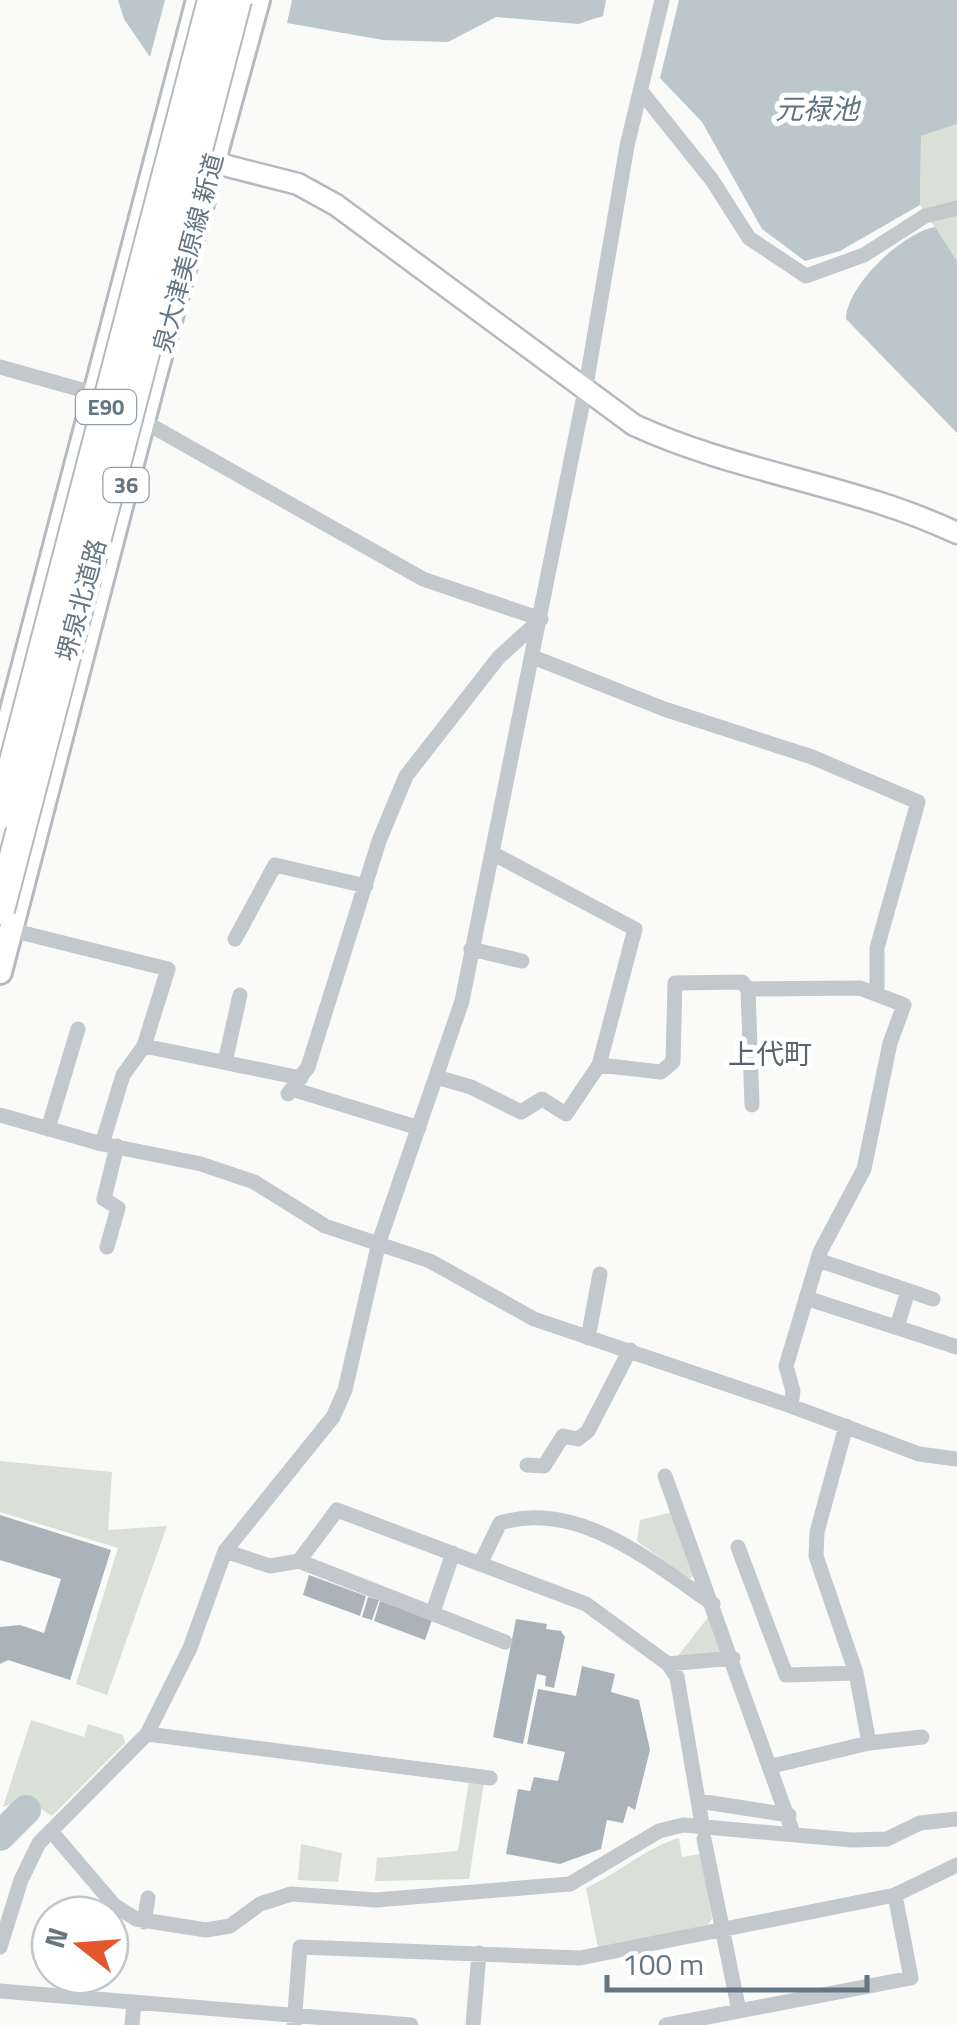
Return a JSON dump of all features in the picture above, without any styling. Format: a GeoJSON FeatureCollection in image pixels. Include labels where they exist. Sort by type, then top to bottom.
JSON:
{"type":"FeatureCollection","features":[{"type":"Feature","properties":{"kind":"highway","name":"堺泉北道路"},"geometry":{"type":"LineString","coordinates":[[0,815],[212,0]]}},
{"type":"Feature","properties":{"kind":"highway","name":"堺泉北道路"},"geometry":{"type":"LineString","coordinates":[[5,920],[237,0]]}},
{"type":"Feature","properties":{"kind":"main road","name":"36"},"geometry":{"type":"LineString","coordinates":[[0,756],[198,0]]}},
{"type":"Feature","properties":{"kind":"main road","name":"泉大津美原線 新道"},"geometry":{"type":"LineString","coordinates":[[0,972],[5,920],[258,0]]}},
{"type":"Feature","properties":{"kind":"street"},"geometry":{"type":"LineString","coordinates":[[0,1946],[39,1843],[147,1734],[190,1648],[225,1551],[333,1417],[345,1390],[379,1242],[462,1001],[541,619],[640,90],[662,0]]}},
{"type":"Feature","properties":{"kind":"street"},"geometry":{"type":"LineString","coordinates":[[640,90],[712,180],[749,238],[806,276],[864,254],[926,216],[953,212]]}},
{"type":"Feature","properties":{"kind":"street"},"geometry":{"type":"LineString","coordinates":[[158,151],[298,184],[336,205],[634,425],[681,447],[904,508],[957,532]]}},
{"type":"Feature","properties":{"kind":"street"},"geometry":{"type":"LineString","coordinates":[[0,367],[94,393]]}},
{"type":"Feature","properties":{"kind":"street"},"geometry":{"type":"LineString","coordinates":[[143,421],[423,579],[541,619]]}},
{"type":"Feature","properties":{"kind":"street"},"geometry":{"type":"LineString","coordinates":[[294,1087],[308,1067],[406,776],[479,680],[541,619]]}},
{"type":"Feature","properties":{"kind":"street"},"geometry":{"type":"LineString","coordinates":[[533,657],[664,709],[812,757],[918,802],[877,948],[877,992]]}},
{"type":"Feature","properties":{"kind":"street"},"geometry":{"type":"LineString","coordinates":[[436,1077],[470,1087],[521,1112],[542,1100],[566,1114],[599,1065],[635,929],[492,853]]}},
{"type":"Feature","properties":{"kind":"street"},"geometry":{"type":"LineString","coordinates":[[236,938],[275,865],[366,886]]}},
{"type":"Feature","properties":{"kind":"street"},"geometry":{"type":"LineString","coordinates":[[5,920],[168,969],[144,1046],[123,1075],[104,1199],[118,1208],[107,1248]]}},
{"type":"Feature","properties":{"kind":"street"},"geometry":{"type":"LineString","coordinates":[[471,950],[522,961]]}},
{"type":"Feature","properties":{"kind":"street"},"geometry":{"type":"LineString","coordinates":[[599,1065],[661,1072],[674,1062],[676,983],[742,982],[748,990],[752,1105]]}},
{"type":"Feature","properties":{"kind":"street"},"geometry":{"type":"LineString","coordinates":[[748,990],[877,992],[904,1004],[890,1043],[864,1170],[818,1260],[786,1366],[793,1392],[791,1406]]}},
{"type":"Feature","properties":{"kind":"street"},"geometry":{"type":"LineString","coordinates":[[225,1062],[240,995]]}},
{"type":"Feature","properties":{"kind":"street"},"geometry":{"type":"LineString","coordinates":[[48,1128],[78,1028]]}},
{"type":"Feature","properties":{"kind":"street"},"geometry":{"type":"LineString","coordinates":[[144,1046],[225,1062],[418,1128]]}},
{"type":"Feature","properties":{"kind":"street"},"geometry":{"type":"LineString","coordinates":[[0,1115],[110,1145],[201,1164],[254,1182],[325,1226],[430,1262],[534,1319],[791,1406],[918,1454],[957,1459]]}},
{"type":"Feature","properties":{"kind":"street"},"geometry":{"type":"LineString","coordinates":[[818,1260],[934,1300]]}},
{"type":"Feature","properties":{"kind":"street"},"geometry":{"type":"LineString","coordinates":[[588,1338],[600,1274]]}},
{"type":"Feature","properties":{"kind":"street"},"geometry":{"type":"LineString","coordinates":[[897,1328],[908,1291]]}},
{"type":"Feature","properties":{"kind":"street"},"geometry":{"type":"LineString","coordinates":[[806,1298],[957,1347]]}},
{"type":"Feature","properties":{"kind":"street"},"geometry":{"type":"LineString","coordinates":[[527,1465],[544,1466],[562,1436],[578,1439],[588,1430],[630,1350]]}},
{"type":"Feature","properties":{"kind":"street"},"geometry":{"type":"LineString","coordinates":[[846,1426],[818,1532],[816,1556],[856,1673],[869,1743]]}},
{"type":"Feature","properties":{"kind":"street"},"geometry":{"type":"LineString","coordinates":[[666,1476],[793,1833]]}},
{"type":"Feature","properties":{"kind":"street"},"geometry":{"type":"LineString","coordinates":[[300,1561],[338,1510],[586,1604],[668,1664],[677,1677],[738,2011]]}},
{"type":"Feature","properties":{"kind":"street"},"geometry":{"type":"LineString","coordinates":[[480,1564],[500,1524],[536,1516],[618,1540],[713,1604]]}},
{"type":"Feature","properties":{"kind":"street"},"geometry":{"type":"LineString","coordinates":[[738,1548],[786,1675],[856,1673]]}},
{"type":"Feature","properties":{"kind":"street"},"geometry":{"type":"LineString","coordinates":[[225,1551],[270,1566],[300,1561],[505,1642]]}},
{"type":"Feature","properties":{"kind":"street"},"geometry":{"type":"LineString","coordinates":[[433,1612],[453,1554]]}},
{"type":"Feature","properties":{"kind":"street"},"geometry":{"type":"LineString","coordinates":[[668,1664],[733,1658]]}},
{"type":"Feature","properties":{"kind":"street"},"geometry":{"type":"LineString","coordinates":[[147,1734],[490,1778]]}},
{"type":"Feature","properties":{"kind":"street"},"geometry":{"type":"LineString","coordinates":[[772,1766],[869,1743],[922,1737]]}},
{"type":"Feature","properties":{"kind":"street"},"geometry":{"type":"LineString","coordinates":[[698,1801],[789,1815]]}},
{"type":"Feature","properties":{"kind":"street"},"geometry":{"type":"LineString","coordinates":[[51,1831],[114,1905],[144,1922],[206,1930],[230,1926],[260,1904],[291,1894],[376,1900],[570,1884],[659,1831],[887,1839],[920,1822],[957,1818]]}},
{"type":"Feature","properties":{"kind":"street"},"geometry":{"type":"LineString","coordinates":[[294,2020],[300,1947],[580,1958],[894,1895],[957,1865]]}},
{"type":"Feature","properties":{"kind":"street"},"geometry":{"type":"LineString","coordinates":[[666,2025],[911,1978],[894,1895]]}},
{"type":"Feature","properties":{"kind":"street"},"geometry":{"type":"LineString","coordinates":[[144,1922],[148,1898]]}},
{"type":"Feature","properties":{"kind":"street"},"geometry":{"type":"LineString","coordinates":[[473,2025],[479,1953]]}},
{"type":"Feature","properties":{"kind":"street"},"geometry":{"type":"LineString","coordinates":[[0,1991],[294,2020],[411,2025]]}},
{"type":"Feature","properties":{"kind":"street"},"geometry":{"type":"LineString","coordinates":[[132,2025],[134,2002]]}},
{"type":"Feature","properties":{"kind":"shaded area"},"geometry":{"type":"Polygon","coordinates":[[[957,124],[957,261],[920,205],[921,136],[957,124]]]}},
{"type":"Feature","properties":{"kind":"shaded area"},"geometry":{"type":"Polygon","coordinates":[[[0,1461],[112,1472],[108,1530],[167,1526],[107,1695],[76,1684],[118,1548],[0,1512],[0,1461]]]}},
{"type":"Feature","properties":{"kind":"shaded area"},"geometry":{"type":"Polygon","coordinates":[[[673,1512],[696,1573],[689,1579],[637,1541],[640,1520],[673,1512]]]}},
{"type":"Feature","properties":{"kind":"shaded area"},"geometry":{"type":"Polygon","coordinates":[[[713,1611],[728,1656],[677,1657],[713,1611]]]}},
{"type":"Feature","properties":{"kind":"shaded area"},"geometry":{"type":"Polygon","coordinates":[[[31,1720],[84,1737],[88,1724],[123,1735],[125,1743],[52,1816],[26,1799],[3,1807],[31,1720]]]}},
{"type":"Feature","properties":{"kind":"shaded area"},"geometry":{"type":"Polygon","coordinates":[[[469,1780],[484,1782],[469,1879],[375,1881],[377,1858],[458,1851],[469,1780]]]}},
{"type":"Feature","properties":{"kind":"shaded area"},"geometry":{"type":"Polygon","coordinates":[[[679,1838],[682,1857],[700,1854],[712,1919],[707,1925],[598,1948],[586,1888],[679,1838]]]}},
{"type":"Feature","properties":{"kind":"shaded area"},"geometry":{"type":"Polygon","coordinates":[[[301,1844],[342,1853],[338,1882],[298,1880],[301,1844]]]}},
{"type":"Feature","properties":{"kind":"water"},"geometry":{"type":"Polygon","coordinates":[[[118,0],[165,0],[150,57],[124,19],[118,0]]]}},
{"type":"Feature","properties":{"kind":"water"},"geometry":{"type":"Polygon","coordinates":[[[292,0],[606,0],[603,16],[578,24],[496,17],[448,42],[383,40],[287,23],[292,0]]]}},
{"type":"Feature","properties":{"kind":"water","name":"元禄池"},"geometry":{"type":"Polygon","coordinates":[[[679,0],[957,0],[957,124],[921,136],[920,205],[840,251],[805,261],[762,229],[702,122],[660,78],[679,0]]]}},
{"type":"Feature","properties":{"kind":"water"},"geometry":{"type":"Polygon","coordinates":[[[935,227],[957,261],[957,433],[846,319],[855,291],[878,262],[908,239],[935,227]]]}},
{"type":"Feature","properties":{"kind":"building"},"geometry":{"type":"Polygon","coordinates":[[[0,1515],[111,1550],[70,1680],[8,1660],[0,1664],[0,1627],[20,1625],[44,1633],[61,1579],[0,1560],[0,1515]]]}},
{"type":"Feature","properties":{"kind":"building"},"geometry":{"type":"Polygon","coordinates":[[[309,1575],[366,1596],[360,1616],[303,1595],[309,1575]]]}},
{"type":"Feature","properties":{"kind":"building"},"geometry":{"type":"Polygon","coordinates":[[[368,1597],[379,1600],[372,1620],[362,1617],[368,1597]]]}},
{"type":"Feature","properties":{"kind":"building"},"geometry":{"type":"Polygon","coordinates":[[[380,1601],[432,1620],[425,1640],[374,1621],[380,1601]]]}},
{"type":"Feature","properties":{"kind":"building"},"geometry":{"type":"Polygon","coordinates":[[[516,1619],[547,1624],[546,1629],[561,1631],[565,1637],[554,1688],[545,1686],[546,1676],[537,1674],[523,1744],[493,1737],[516,1619]]]}},
{"type":"Feature","properties":{"kind":"building"},"geometry":{"type":"Polygon","coordinates":[[[582,1666],[615,1674],[611,1692],[639,1700],[650,1750],[635,1810],[628,1806],[623,1823],[607,1820],[601,1849],[560,1864],[506,1854],[518,1789],[530,1791],[534,1777],[558,1781],[565,1752],[527,1744],[538,1689],[576,1696],[582,1666]]]}},
{"type":"Feature","properties":{"kind":"waterway"},"geometry":{"type":"LineString","coordinates":[[0,1836],[26,1810]]}},
{"type":"Feature","properties":{"kind":"district","name":"上代町"},"geometry":{"type":"Point","coordinates":[770,1053]}}]}
